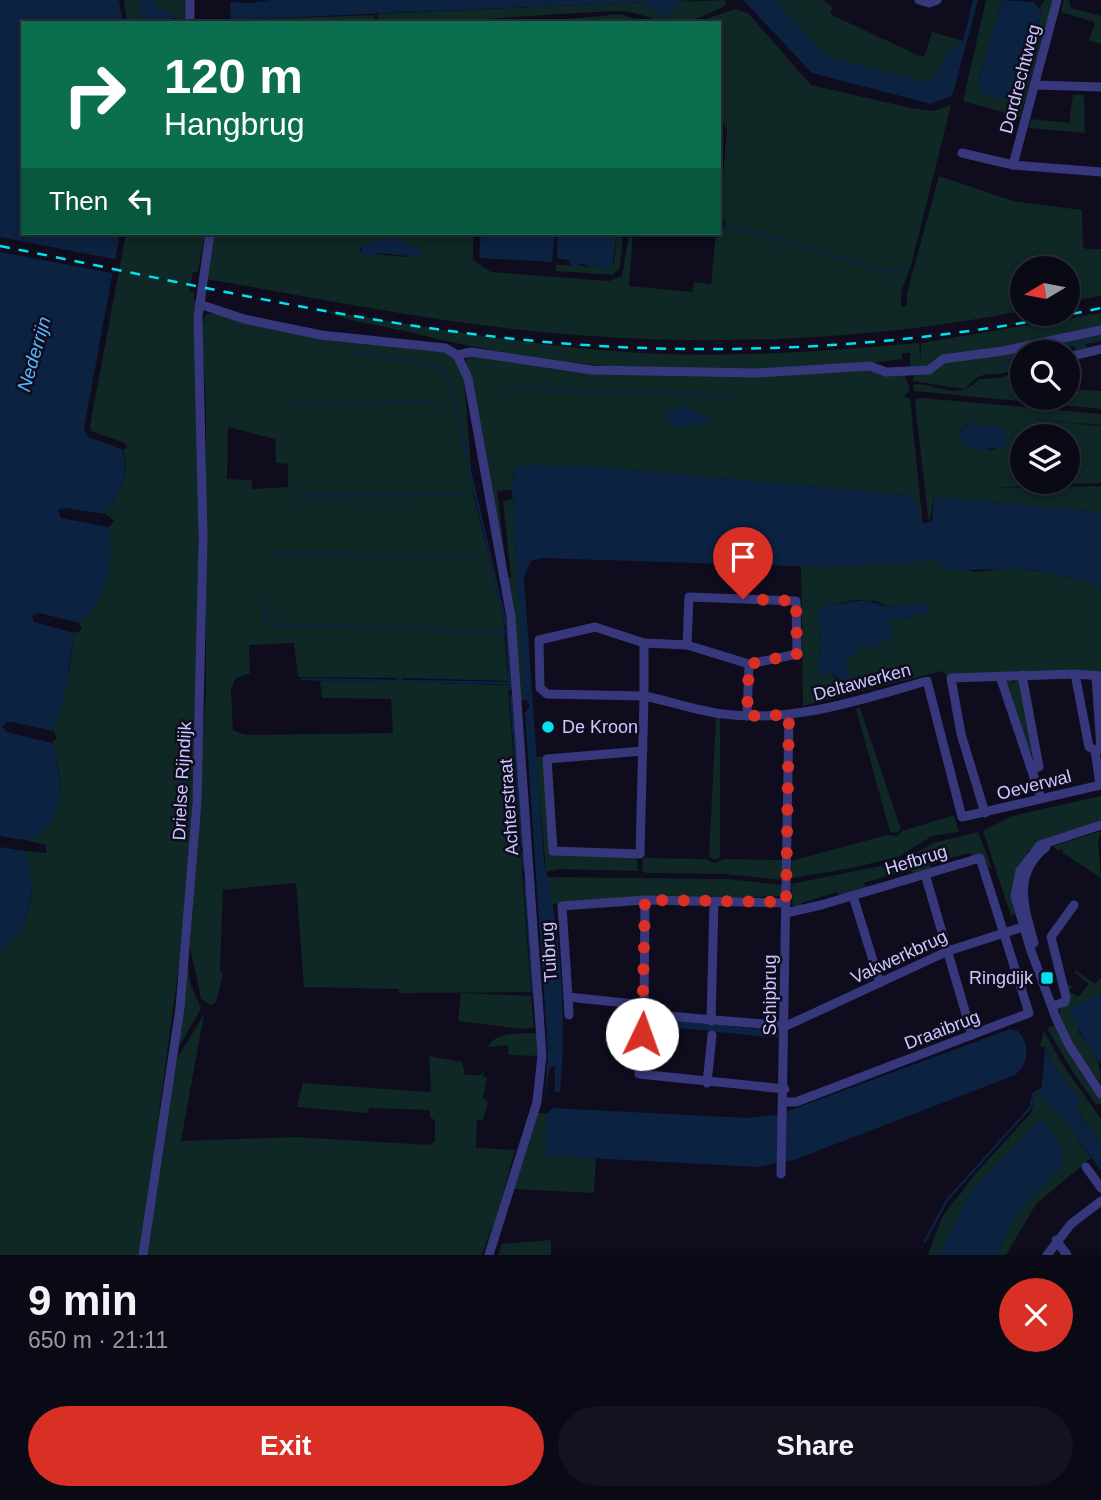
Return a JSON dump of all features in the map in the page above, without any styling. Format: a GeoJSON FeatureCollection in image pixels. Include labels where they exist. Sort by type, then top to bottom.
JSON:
{"type":"FeatureCollection","features":[{"type":"Feature","properties":{"kind":"street"},"geometry":{"type":"LineString","coordinates":[[190,0],[191,21]]}},
{"type":"Feature","properties":{"kind":"street"},"geometry":{"type":"LineString","coordinates":[[919,0],[929,3],[937,0]]}},
{"type":"Feature","properties":{"kind":"street","name":"Dordrechtweg"},"geometry":{"type":"LineString","coordinates":[[1013,166],[1057,0]]}},
{"type":"Feature","properties":{"kind":"street"},"geometry":{"type":"LineString","coordinates":[[1034,85],[1101,87]]}},
{"type":"Feature","properties":{"kind":"street"},"geometry":{"type":"LineString","coordinates":[[962,153],[1013,166],[1101,172]]}},
{"type":"Feature","properties":{"kind":"street","name":"Drielse Rijndijk"},"geometry":{"type":"LineString","coordinates":[[144,1255],[186,957],[199,779],[203,440],[199,304],[210,235]]}},
{"type":"Feature","properties":{"kind":"street"},"geometry":{"type":"LineString","coordinates":[[199,304],[244,319],[294,330],[433,345],[457,355],[471,352],[593,370],[757,373],[870,366],[886,372],[929,370],[943,359],[1003,351],[1101,330]]}},
{"type":"Feature","properties":{"kind":"street"},"geometry":{"type":"LineString","coordinates":[[1080,354],[1101,349]]}},
{"type":"Feature","properties":{"kind":"street","name":"Achterstraat"},"geometry":{"type":"LineString","coordinates":[[457,355],[468,378],[511,617],[542,1055],[537,1102],[489,1255]]}},
{"type":"Feature","properties":{"kind":"street"},"geometry":{"type":"LineString","coordinates":[[643,751],[549,758],[546,762],[553,851],[640,854],[643,751],[644,643],[687,645],[749,664],[797,654],[796,601],[689,597],[687,645]]}},
{"type":"Feature","properties":{"kind":"street","name":"Deltawerken"},"geometry":{"type":"LineString","coordinates":[[644,643],[595,626],[542,638],[537,645],[543,693],[644,696],[720,714],[789,715],[820,711],[927,681],[962,817],[974,816]]}},
{"type":"Feature","properties":{"kind":"street"},"geometry":{"type":"LineString","coordinates":[[747,716],[749,664]]}},
{"type":"Feature","properties":{"kind":"street"},"geometry":{"type":"LineString","coordinates":[[1075,674],[1100,785]]}},
{"type":"Feature","properties":{"kind":"street"},"geometry":{"type":"LineString","coordinates":[[985,813],[961,734],[951,678],[1075,674],[1098,676],[1101,749],[1092,749]]}},
{"type":"Feature","properties":{"kind":"street"},"geometry":{"type":"LineString","coordinates":[[1023,675],[1039,767],[1033,768]]}},
{"type":"Feature","properties":{"kind":"street"},"geometry":{"type":"LineString","coordinates":[[1000,676],[1025,757],[1033,768],[1041,798]]}},
{"type":"Feature","properties":{"kind":"street","name":"Schipbrug"},"geometry":{"type":"LineString","coordinates":[[782,1171],[789,715]]}},
{"type":"Feature","properties":{"kind":"street","name":"Oeverwal"},"geometry":{"type":"LineString","coordinates":[[974,816],[1100,785]]}},
{"type":"Feature","properties":{"kind":"street"},"geometry":{"type":"LineString","coordinates":[[1101,825],[1056,840],[1033,860],[1024,880],[1022,902],[1026,926],[1052,1006],[1069,1045],[1099,1086],[1101,1094]]}},
{"type":"Feature","properties":{"kind":"street","name":"Hefbrug"},"geometry":{"type":"LineString","coordinates":[[562,906],[645,900],[786,907],[853,896],[980,858],[1005,932]]}},
{"type":"Feature","properties":{"kind":"street"},"geometry":{"type":"LineString","coordinates":[[925,874],[972,1035]]}},
{"type":"Feature","properties":{"kind":"street"},"geometry":{"type":"LineString","coordinates":[[853,896],[880,983]]}},
{"type":"Feature","properties":{"kind":"street"},"geometry":{"type":"LineString","coordinates":[[645,900],[644,1010],[639,1074],[785,1089]]}},
{"type":"Feature","properties":{"kind":"street"},"geometry":{"type":"LineString","coordinates":[[711,1021],[714,902]]}},
{"type":"Feature","properties":{"kind":"street"},"geometry":{"type":"LineString","coordinates":[[1052,1006],[1065,1002],[1066,998],[1051,937],[1074,905]]}},
{"type":"Feature","properties":{"kind":"street","name":"Tuibrug"},"geometry":{"type":"LineString","coordinates":[[562,906],[569,1015]]}},
{"type":"Feature","properties":{"kind":"street","name":"Vakwerkbrug"},"geometry":{"type":"LineString","coordinates":[[786,1026],[948,951],[1026,926]]}},
{"type":"Feature","properties":{"kind":"street","name":"Draaibrug"},"geometry":{"type":"LineString","coordinates":[[785,1105],[1029,1013],[1005,932]]}},
{"type":"Feature","properties":{"kind":"street","name":"Tuibrug"},"geometry":{"type":"LineString","coordinates":[[568,997],[711,1021],[786,1026]]}},
{"type":"Feature","properties":{"kind":"street"},"geometry":{"type":"LineString","coordinates":[[707,1083],[712,1035]]}},
{"type":"Feature","properties":{"kind":"street"},"geometry":{"type":"LineString","coordinates":[[1086,1167],[1101,1188]]}},
{"type":"Feature","properties":{"kind":"street"},"geometry":{"type":"LineString","coordinates":[[1048,1255],[1056,1240],[1101,1201]]}},
{"type":"Feature","properties":{"kind":"street"},"geometry":{"type":"LineString","coordinates":[[1056,1240],[1067,1255]]}},
{"type":"Feature","properties":{"kind":"green space"},"geometry":{"type":"Polygon","coordinates":[[[124,0],[186,0],[187,21],[177,21],[172,13],[127,21],[124,0]]]}},
{"type":"Feature","properties":{"kind":"green space"},"geometry":{"type":"Polygon","coordinates":[[[725,0],[726,5],[687,21],[662,21],[626,11],[455,21],[378,21],[377,14],[646,2],[664,18],[669,16],[678,2],[725,0]]]}},
{"type":"Feature","properties":{"kind":"green space"},"geometry":{"type":"Polygon","coordinates":[[[774,0],[823,0],[833,7],[830,14],[922,57],[932,32],[963,41],[948,54],[932,81],[927,83],[828,57],[774,0]]]}},
{"type":"Feature","properties":{"kind":"green space"},"geometry":{"type":"Polygon","coordinates":[[[986,0],[1002,0],[978,82],[1015,102],[1042,12],[1040,7],[1045,0],[1053,0],[1020,117],[963,101],[986,0]]]}},
{"type":"Feature","properties":{"kind":"green space"},"geometry":{"type":"Polygon","coordinates":[[[1064,0],[1069,0],[1071,8],[1101,16],[1101,44],[1089,41],[1095,22],[1061,12],[1064,0]]]}},
{"type":"Feature","properties":{"kind":"green space"},"geometry":{"type":"Polygon","coordinates":[[[735,9],[748,13],[811,85],[911,108],[933,111],[951,105],[911,265],[901,292],[901,307],[907,306],[907,293],[939,176],[1013,201],[1082,210],[1083,246],[1086,249],[1101,249],[1101,296],[1080,300],[1080,256],[1010,256],[1010,313],[958,322],[829,336],[698,340],[504,328],[392,312],[206,279],[213,235],[473,235],[473,260],[491,272],[609,281],[622,276],[629,235],[633,235],[629,286],[692,292],[694,282],[711,284],[716,235],[721,235],[721,228],[726,224],[721,214],[727,129],[721,118],[721,21],[700,21],[735,9]],[[381,241],[360,247],[360,253],[409,257],[420,248],[381,241]]]}},
{"type":"Feature","properties":{"kind":"green space"},"geometry":{"type":"Polygon","coordinates":[[[620,14],[643,21],[544,21],[620,14]]]}},
{"type":"Feature","properties":{"kind":"green space"},"geometry":{"type":"Polygon","coordinates":[[[375,15],[375,21],[244,21],[375,15]]]}},
{"type":"Feature","properties":{"kind":"green space"},"geometry":{"type":"Polygon","coordinates":[[[1073,95],[1084,95],[1085,133],[1029,128],[1031,119],[1069,123],[1073,95]]]}},
{"type":"Feature","properties":{"kind":"green space"},"geometry":{"type":"Polygon","coordinates":[[[126,235],[205,235],[198,272],[193,272],[189,291],[194,292],[198,404],[198,689],[193,795],[181,950],[140,1255],[0,1255],[0,953],[25,924],[32,893],[25,851],[46,853],[46,845],[25,840],[48,822],[55,810],[60,785],[52,743],[57,738],[53,731],[70,665],[74,633],[82,630],[79,623],[88,615],[111,541],[109,527],[114,520],[105,514],[119,491],[126,467],[123,450],[127,447],[125,443],[91,431],[126,235]]]}},
{"type":"Feature","properties":{"kind":"green space"},"geometry":{"type":"Polygon","coordinates":[[[617,235],[623,235],[620,267],[613,275],[556,271],[556,265],[581,265],[588,268],[598,265],[602,269],[614,263],[617,235]]]}},
{"type":"Feature","properties":{"kind":"green space"},"geometry":{"type":"Polygon","coordinates":[[[327,311],[524,342],[643,353],[747,354],[919,343],[921,361],[921,343],[1023,326],[1080,326],[1080,316],[1101,313],[1101,329],[1048,340],[1010,340],[1010,348],[941,357],[928,368],[910,368],[910,353],[902,353],[902,359],[840,366],[778,370],[654,370],[530,357],[335,315],[327,311]]]}},
{"type":"Feature","properties":{"kind":"green space"},"geometry":{"type":"Polygon","coordinates":[[[213,313],[429,348],[452,354],[464,378],[473,493],[503,616],[508,681],[403,678],[403,682],[508,685],[531,992],[399,993],[399,989],[304,987],[296,883],[223,890],[220,971],[223,973],[216,1002],[211,1005],[201,999],[190,947],[206,689],[206,404],[201,330],[205,315],[213,313]],[[228,427],[227,479],[252,480],[252,489],[288,487],[288,464],[276,463],[275,439],[228,427]],[[294,643],[249,645],[250,673],[235,679],[231,689],[233,730],[246,735],[393,733],[391,699],[322,698],[320,681],[396,682],[397,678],[298,677],[294,643]]]}},
{"type":"Feature","properties":{"kind":"green space"},"geometry":{"type":"Polygon","coordinates":[[[1101,332],[1101,341],[1086,344],[1087,349],[1080,350],[1080,340],[1056,340],[1101,332]]]}},
{"type":"Feature","properties":{"kind":"green space"},"geometry":{"type":"Polygon","coordinates":[[[1010,348],[1010,370],[978,377],[964,389],[913,381],[914,375],[927,374],[944,360],[1010,348]]]}},
{"type":"Feature","properties":{"kind":"green space"},"geometry":{"type":"Polygon","coordinates":[[[475,354],[570,369],[867,368],[905,375],[910,390],[904,396],[910,399],[923,525],[920,524],[917,504],[907,495],[587,466],[523,465],[514,472],[511,490],[497,491],[507,572],[466,364],[467,359],[475,354]]]}},
{"type":"Feature","properties":{"kind":"green space"},"geometry":{"type":"Polygon","coordinates":[[[1010,374],[1010,400],[914,391],[913,385],[957,391],[964,390],[979,379],[1000,378],[1010,374]]]}},
{"type":"Feature","properties":{"kind":"green space"},"geometry":{"type":"Polygon","coordinates":[[[1080,390],[1101,391],[1101,409],[1080,407],[1080,390]]]}},
{"type":"Feature","properties":{"kind":"green space"},"geometry":{"type":"Polygon","coordinates":[[[923,398],[1010,406],[1010,410],[1101,414],[1101,425],[1028,419],[1101,426],[1101,483],[1080,484],[1080,424],[1010,424],[1010,487],[988,488],[1010,488],[1010,494],[1080,494],[1080,486],[1101,486],[1101,512],[934,497],[929,524],[916,399],[923,398]],[[971,423],[959,431],[969,448],[994,450],[1007,434],[1002,429],[971,423]]]}},
{"type":"Feature","properties":{"kind":"green space"},"geometry":{"type":"Polygon","coordinates":[[[512,499],[516,504],[513,509],[525,700],[520,700],[506,578],[511,577],[503,501],[512,499]]]}},
{"type":"Feature","properties":{"kind":"green space"},"geometry":{"type":"Polygon","coordinates":[[[934,557],[937,562],[975,572],[1011,568],[1052,573],[1101,586],[1101,673],[946,675],[942,671],[803,706],[801,566],[913,563],[934,557]],[[857,600],[828,605],[818,612],[821,630],[818,672],[830,672],[838,680],[846,669],[847,659],[857,653],[860,646],[892,637],[893,630],[886,622],[927,613],[924,603],[888,607],[876,601],[857,600]]]}},
{"type":"Feature","properties":{"kind":"green space"},"geometry":{"type":"Polygon","coordinates":[[[1011,680],[1014,684],[1015,680],[1022,680],[1035,751],[1025,753],[1002,681],[1011,680]]]}},
{"type":"Feature","properties":{"kind":"green space"},"geometry":{"type":"Polygon","coordinates":[[[860,708],[901,829],[896,833],[890,832],[856,709],[860,708]]]}},
{"type":"Feature","properties":{"kind":"green space"},"geometry":{"type":"Polygon","coordinates":[[[716,716],[720,716],[720,857],[714,860],[709,856],[716,716]]]}},
{"type":"Feature","properties":{"kind":"green space"},"geometry":{"type":"Polygon","coordinates":[[[536,757],[543,757],[550,855],[637,858],[638,871],[560,869],[546,872],[536,757]]]}},
{"type":"Feature","properties":{"kind":"green space"},"geometry":{"type":"Polygon","coordinates":[[[1101,796],[1101,821],[1028,851],[1013,894],[1015,915],[1011,916],[983,831],[1012,816],[1101,796]]]}},
{"type":"Feature","properties":{"kind":"green space"},"geometry":{"type":"Polygon","coordinates":[[[954,815],[959,832],[932,836],[900,856],[852,868],[792,878],[791,861],[887,835],[897,836],[902,831],[954,815]]]}},
{"type":"Feature","properties":{"kind":"green space"},"geometry":{"type":"Polygon","coordinates":[[[1101,831],[1098,841],[1101,878],[1063,853],[1062,849],[1057,850],[1053,846],[1101,831]]]}},
{"type":"Feature","properties":{"kind":"green space"},"geometry":{"type":"Polygon","coordinates":[[[978,832],[992,868],[988,867],[983,854],[974,857],[969,853],[929,864],[933,869],[914,874],[910,870],[863,883],[867,888],[841,897],[837,892],[802,903],[803,908],[793,908],[791,884],[901,862],[933,843],[978,832]]]}},
{"type":"Feature","properties":{"kind":"green space"},"geometry":{"type":"Polygon","coordinates":[[[643,858],[706,859],[714,863],[724,859],[782,860],[782,880],[725,874],[646,873],[642,870],[643,858]]]}},
{"type":"Feature","properties":{"kind":"green space"},"geometry":{"type":"Polygon","coordinates":[[[547,877],[727,879],[782,885],[782,896],[552,904],[547,877]]]}},
{"type":"Feature","properties":{"kind":"green space"},"geometry":{"type":"Polygon","coordinates":[[[188,963],[190,983],[201,1008],[176,1052],[188,963]]]}},
{"type":"Feature","properties":{"kind":"green space"},"geometry":{"type":"Polygon","coordinates":[[[1075,970],[1095,984],[1101,977],[1101,993],[1078,1032],[1095,1055],[1101,1083],[1074,1047],[1060,1017],[1060,1009],[1065,1006],[1067,985],[1072,986],[1069,991],[1078,997],[1089,984],[1074,972],[1075,970]]]}},
{"type":"Feature","properties":{"kind":"green space"},"geometry":{"type":"Polygon","coordinates":[[[461,993],[531,996],[534,1027],[523,1029],[458,1021],[461,993]]]}},
{"type":"Feature","properties":{"kind":"green space"},"geometry":{"type":"Polygon","coordinates":[[[204,1014],[181,1141],[295,1137],[515,1150],[499,1208],[522,1135],[486,1255],[492,1225],[482,1255],[146,1255],[176,1060],[204,1014]]]}},
{"type":"Feature","properties":{"kind":"green space"},"geometry":{"type":"Polygon","coordinates":[[[1055,1025],[1101,1099],[1101,1104],[1096,1105],[1047,1028],[1055,1025]]]}},
{"type":"Feature","properties":{"kind":"green space"},"geometry":{"type":"Polygon","coordinates":[[[1044,1031],[1061,1062],[1101,1119],[1101,1144],[1077,1110],[1079,1097],[1054,1068],[1046,1048],[1040,1046],[1044,1031]]]}},
{"type":"Feature","properties":{"kind":"green space"},"geometry":{"type":"Polygon","coordinates":[[[536,1033],[540,1056],[509,1055],[507,1045],[488,1047],[496,1038],[502,1036],[536,1033]]]}},
{"type":"Feature","properties":{"kind":"green space"},"geometry":{"type":"Polygon","coordinates":[[[429,1056],[462,1062],[465,1075],[481,1075],[484,1069],[483,1076],[487,1077],[483,1098],[488,1102],[483,1120],[477,1120],[476,1148],[428,1145],[435,1142],[435,1120],[430,1118],[430,1110],[369,1108],[368,1113],[297,1107],[303,1083],[428,1092],[431,1090],[429,1056]]]}},
{"type":"Feature","properties":{"kind":"green space"},"geometry":{"type":"Polygon","coordinates":[[[1041,1088],[1041,1096],[1061,1116],[1091,1158],[1036,1204],[1006,1255],[997,1255],[1016,1213],[1061,1167],[1038,1122],[972,1190],[939,1255],[928,1255],[942,1217],[976,1173],[1031,1113],[1036,1090],[1041,1088]]]}},
{"type":"Feature","properties":{"kind":"green space"},"geometry":{"type":"Polygon","coordinates":[[[537,1113],[547,1113],[546,1153],[596,1159],[594,1193],[513,1189],[537,1113]]]}},
{"type":"Feature","properties":{"kind":"green space"},"geometry":{"type":"Polygon","coordinates":[[[551,1240],[551,1255],[498,1255],[502,1244],[551,1240]]]}},
{"type":"Feature","properties":{"kind":"water","name":"Nederrijn"},"geometry":{"type":"Polygon","coordinates":[[[0,0],[119,0],[123,21],[21,21],[21,235],[120,235],[84,428],[88,437],[122,449],[125,467],[119,491],[105,514],[66,508],[58,510],[61,518],[109,527],[110,566],[96,603],[79,623],[39,613],[32,616],[34,622],[74,633],[65,693],[53,731],[12,722],[6,722],[3,727],[7,732],[52,743],[60,784],[59,798],[50,824],[41,833],[27,839],[0,836],[0,0]]]}},
{"type":"Feature","properties":{"kind":"water"},"geometry":{"type":"Polygon","coordinates":[[[139,0],[156,0],[156,10],[172,13],[173,18],[164,21],[139,21],[139,0]]]}},
{"type":"Feature","properties":{"kind":"water"},"geometry":{"type":"Polygon","coordinates":[[[270,0],[694,0],[678,2],[669,16],[664,18],[645,2],[231,21],[230,2],[270,0]]]}},
{"type":"Feature","properties":{"kind":"water"},"geometry":{"type":"Polygon","coordinates":[[[743,0],[774,0],[828,57],[927,83],[932,81],[948,54],[963,41],[973,0],[978,0],[954,90],[951,96],[931,104],[812,73],[743,0]]]}},
{"type":"Feature","properties":{"kind":"water"},"geometry":{"type":"Polygon","coordinates":[[[1002,0],[1034,2],[1042,12],[1015,102],[982,94],[978,82],[1002,0]]]}},
{"type":"Feature","properties":{"kind":"water"},"geometry":{"type":"Polygon","coordinates":[[[481,235],[555,235],[552,262],[479,258],[481,235]]]}},
{"type":"Feature","properties":{"kind":"water"},"geometry":{"type":"Polygon","coordinates":[[[557,235],[617,235],[612,267],[604,270],[598,265],[588,268],[583,263],[573,267],[568,260],[557,258],[557,235]]]}},
{"type":"Feature","properties":{"kind":"water"},"geometry":{"type":"Polygon","coordinates":[[[395,237],[401,242],[420,248],[422,253],[418,257],[378,253],[367,256],[360,253],[362,245],[395,237]]]}},
{"type":"Feature","properties":{"kind":"water"},"geometry":{"type":"Polygon","coordinates":[[[683,405],[709,417],[708,423],[677,427],[669,422],[667,413],[683,405]]]}},
{"type":"Feature","properties":{"kind":"water"},"geometry":{"type":"Polygon","coordinates":[[[971,423],[1003,429],[1007,434],[1005,447],[977,450],[964,445],[959,432],[971,423]]]}},
{"type":"Feature","properties":{"kind":"water"},"geometry":{"type":"Polygon","coordinates":[[[523,465],[587,466],[907,495],[917,504],[920,524],[932,522],[934,497],[1101,512],[1101,586],[1032,570],[943,569],[933,558],[913,563],[820,567],[542,558],[531,561],[524,577],[544,862],[555,917],[563,1036],[560,1092],[555,1092],[555,1066],[550,1067],[545,1096],[548,1052],[525,713],[530,705],[524,698],[513,509],[516,504],[511,491],[515,469],[523,465]]]}},
{"type":"Feature","properties":{"kind":"water"},"geometry":{"type":"Polygon","coordinates":[[[866,600],[888,607],[924,603],[931,607],[927,613],[886,622],[893,630],[892,637],[871,649],[860,646],[857,653],[847,659],[846,669],[853,678],[845,682],[830,672],[822,676],[818,672],[821,630],[817,612],[828,605],[866,600]]]}},
{"type":"Feature","properties":{"kind":"water"},"geometry":{"type":"Polygon","coordinates":[[[0,847],[25,851],[33,886],[25,924],[0,953],[0,847]]]}},
{"type":"Feature","properties":{"kind":"water"},"geometry":{"type":"Polygon","coordinates":[[[1101,993],[1101,1065],[1080,1032],[1070,1009],[1101,993]]]}},
{"type":"Feature","properties":{"kind":"water"},"geometry":{"type":"Polygon","coordinates":[[[647,1018],[779,1031],[778,1038],[647,1025],[647,1018]]]}},
{"type":"Feature","properties":{"kind":"water"},"geometry":{"type":"Polygon","coordinates":[[[1010,1029],[1018,1031],[1026,1048],[1023,1066],[1015,1075],[794,1160],[758,1167],[550,1156],[545,1152],[547,1113],[553,1108],[747,1118],[777,1115],[1010,1029]]]}},
{"type":"Feature","properties":{"kind":"water"},"geometry":{"type":"Polygon","coordinates":[[[1045,1047],[1054,1067],[1079,1097],[1077,1111],[1101,1144],[1101,1171],[1061,1116],[1041,1096],[1045,1047]]]}},
{"type":"Feature","properties":{"kind":"water"},"geometry":{"type":"Polygon","coordinates":[[[1038,1122],[1045,1122],[1063,1150],[1061,1167],[1016,1214],[997,1255],[939,1255],[972,1190],[1038,1122]]]}},
{"type":"Feature","properties":{"kind":"pier"},"geometry":{"type":"Polygon","coordinates":[[[0,237],[119,260],[117,274],[0,252],[0,237]]]}},
{"type":"Feature","properties":{"kind":"waterway"},"geometry":{"type":"LineString","coordinates":[[727,225],[891,272],[902,273],[905,267]]}},
{"type":"Feature","properties":{"kind":"waterway"},"geometry":{"type":"LineString","coordinates":[[1080,342],[1101,338]]}},
{"type":"Feature","properties":{"kind":"waterway"},"geometry":{"type":"LineString","coordinates":[[356,352],[438,366],[448,377],[507,629],[510,689]]}},
{"type":"Feature","properties":{"kind":"waterway"},"geometry":{"type":"LineString","coordinates":[[1001,367],[1010,361]]}},
{"type":"Feature","properties":{"kind":"waterway"},"geometry":{"type":"LineString","coordinates":[[996,381],[999,395]]}},
{"type":"Feature","properties":{"kind":"waterway"},"geometry":{"type":"LineString","coordinates":[[507,388],[738,396]]}},
{"type":"Feature","properties":{"kind":"waterway"},"geometry":{"type":"LineString","coordinates":[[291,404],[436,402]]}},
{"type":"Feature","properties":{"kind":"waterway"},"geometry":{"type":"LineString","coordinates":[[297,496],[458,495]]}},
{"type":"Feature","properties":{"kind":"waterway"},"geometry":{"type":"LineString","coordinates":[[273,554],[472,556]]}},
{"type":"Feature","properties":{"kind":"waterway"},"geometry":{"type":"LineString","coordinates":[[261,602],[268,624],[507,632]]}},
{"type":"Feature","properties":{"kind":"waterway"},"geometry":{"type":"LineString","coordinates":[[302,679],[395,681]]}},
{"type":"Feature","properties":{"kind":"waterway"},"geometry":{"type":"LineString","coordinates":[[404,681],[509,683]]}},
{"type":"Feature","properties":{"kind":"waterway"},"geometry":{"type":"LineString","coordinates":[[511,696],[522,846]]}},
{"type":"Feature","properties":{"kind":"waterway"},"geometry":{"type":"LineString","coordinates":[[522,852],[524,870]]}},
{"type":"Feature","properties":{"kind":"waterway"},"geometry":{"type":"LineString","coordinates":[[525,883],[533,994]]}},
{"type":"Feature","properties":{"kind":"waterway"},"geometry":{"type":"LineString","coordinates":[[925,1241],[947,1200],[1030,1108],[1034,1093],[1043,1091]]}},
{"type":"Feature","properties":{"kind":"railway"},"geometry":{"type":"LineString","coordinates":[[0,246],[379,320],[506,338],[580,345],[730,349],[805,347],[954,333],[1101,308]]}},
{"type":"Feature","properties":{"kind":"place","name":"De Kroon"},"geometry":{"type":"Point","coordinates":[548,727]}},
{"type":"Feature","properties":{"kind":"place","name":"Ringdijk"},"geometry":{"type":"Point","coordinates":[1047,978]}},
{"type":"Feature","properties":{"kind":"route"},"geometry":{"type":"LineString","coordinates":[[642,1034],[645,900],[786,902],[789,715],[773,718],[747,716],[749,664],[797,654],[796,601],[743,599]]}}]}
